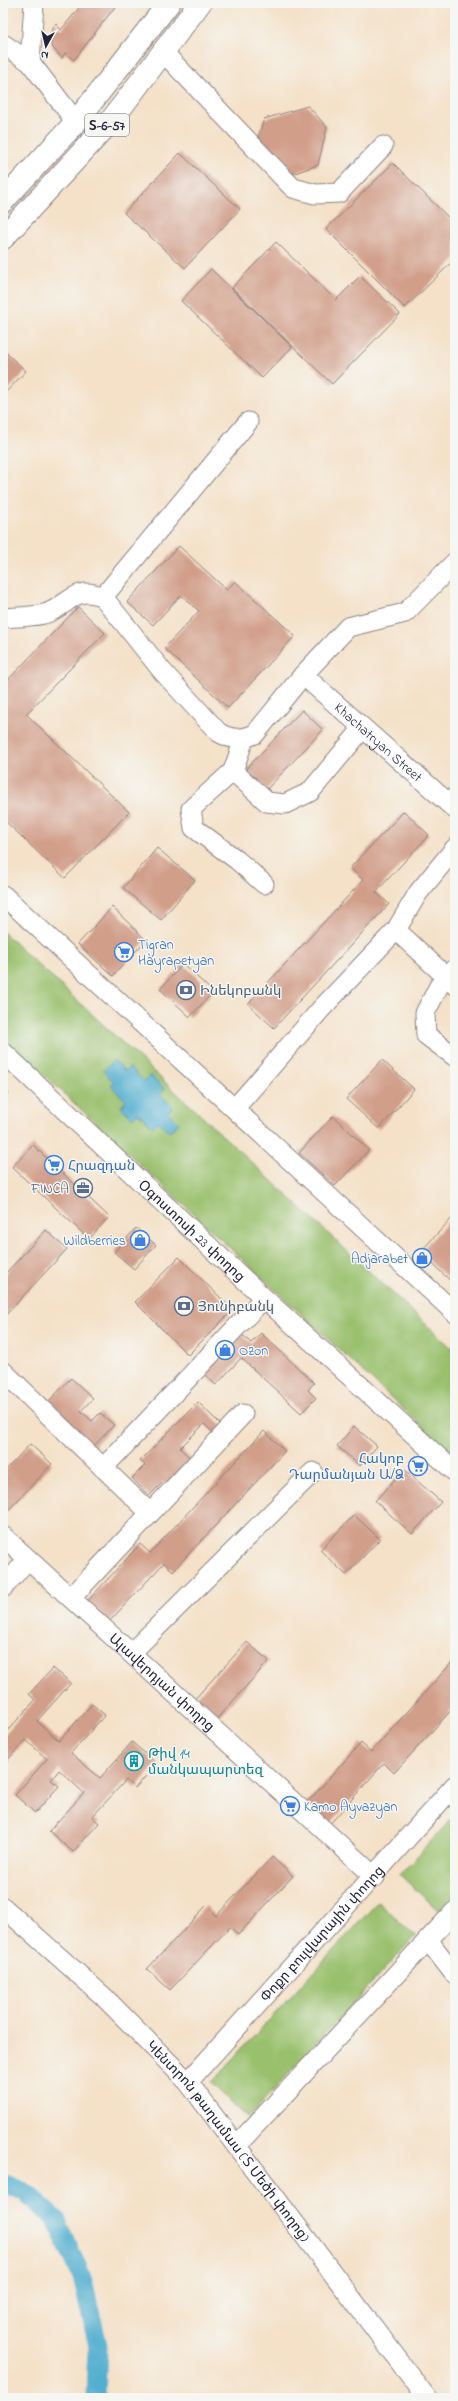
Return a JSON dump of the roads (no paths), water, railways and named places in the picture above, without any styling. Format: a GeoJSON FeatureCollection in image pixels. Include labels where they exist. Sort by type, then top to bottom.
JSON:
{"type":"FeatureCollection","features":[{"type":"Feature","properties":{"kind":"main road","name":"Տ-6-57"},"geometry":{"type":"LineString","coordinates":[[3,201],[76,122],[169,3]]}},
{"type":"Feature","properties":{"kind":"main road","name":"Տ-6-57"},"geometry":{"type":"LineString","coordinates":[[3,238],[110,122],[200,3]]}},
{"type":"Feature","properties":{"kind":"street"},"geometry":{"type":"LineString","coordinates":[[30,62],[34,3]]}},
{"type":"Feature","properties":{"kind":"street"},"geometry":{"type":"LineString","coordinates":[[3,44],[30,62],[76,122]]}},
{"type":"Feature","properties":{"kind":"street"},"geometry":{"type":"LineString","coordinates":[[163,52],[293,188],[314,194],[339,193],[383,146]]}},
{"type":"Feature","properties":{"kind":"street"},"geometry":{"type":"LineString","coordinates":[[104,597],[248,422]]}},
{"type":"Feature","properties":{"kind":"street"},"geometry":{"type":"LineString","coordinates":[[3,618],[45,614],[78,593],[92,592],[104,597],[164,672],[218,732],[227,738],[244,739],[255,734],[303,675],[348,627],[405,613],[455,562]]}},
{"type":"Feature","properties":{"kind":"street","name":"Khachatryan Street"},"geometry":{"type":"LineString","coordinates":[[303,675],[455,809]]}},
{"type":"Feature","properties":{"kind":"street"},"geometry":{"type":"LineString","coordinates":[[233,772],[268,802],[286,804],[310,792],[363,728]]}},
{"type":"Feature","properties":{"kind":"street"},"geometry":{"type":"LineString","coordinates":[[244,739],[233,772],[191,809],[194,828],[264,884]]}},
{"type":"Feature","properties":{"kind":"street"},"geometry":{"type":"LineString","coordinates":[[235,1108],[322,1008],[396,930],[418,893],[455,848]]}},
{"type":"Feature","properties":{"kind":"street"},"geometry":{"type":"LineString","coordinates":[[3,896],[455,1312]]}},
{"type":"Feature","properties":{"kind":"street"},"geometry":{"type":"LineString","coordinates":[[396,930],[453,977],[439,986],[425,1013],[426,1035],[454,1056]]}},
{"type":"Feature","properties":{"kind":"street","name":"Օգոստոսի 23 փողոց"},"geometry":{"type":"LineString","coordinates":[[3,1052],[264,1298],[455,1472]]}},
{"type":"Feature","properties":{"kind":"street"},"geometry":{"type":"LineString","coordinates":[[104,1468],[264,1298]]}},
{"type":"Feature","properties":{"kind":"street"},"geometry":{"type":"LineString","coordinates":[[3,1371],[150,1513]]}},
{"type":"Feature","properties":{"kind":"street"},"geometry":{"type":"LineString","coordinates":[[71,1598],[243,1414]]}},
{"type":"Feature","properties":{"kind":"street"},"geometry":{"type":"LineString","coordinates":[[132,1652],[313,1472]]}},
{"type":"Feature","properties":{"kind":"street","name":"Ալավերդյան փողոց"},"geometry":{"type":"LineString","coordinates":[[3,1536],[132,1652],[375,1877]]}},
{"type":"Feature","properties":{"kind":"street"},"geometry":{"type":"LineString","coordinates":[[3,1588],[28,1559]]}},
{"type":"Feature","properties":{"kind":"street","name":"Փոքր բուլվարային փողոց"},"geometry":{"type":"LineString","coordinates":[[188,2082],[375,1877],[455,1785]]}},
{"type":"Feature","properties":{"kind":"street","name":"Կենտրոն թաղամաս (Տ Մեծի փողոց)"},"geometry":{"type":"LineString","coordinates":[[3,1907],[103,1996],[188,2082],[427,2398]]}},
{"type":"Feature","properties":{"kind":"street"},"geometry":{"type":"LineString","coordinates":[[237,2145],[455,1911]]}},
{"type":"Feature","properties":{"kind":"street"},"geometry":{"type":"LineString","coordinates":[[428,1940],[455,1975]]}},
{"type":"Feature","properties":{"kind":"water"},"geometry":{"type":"Polygon","coordinates":[[[114,1060],[125,1071],[130,1067],[144,1081],[150,1075],[165,1089],[160,1094],[173,1107],[168,1112],[179,1123],[169,1132],[159,1121],[153,1127],[138,1113],[132,1118],[121,1107],[126,1101],[111,1086],[114,1082],[103,1071],[114,1060]]]}},
{"type":"Feature","properties":{"kind":"waterway"},"geometry":{"type":"LineString","coordinates":[[3,2183],[25,2192],[56,2219],[82,2277],[98,2346],[96,2398]]}},
{"type":"Feature","properties":{"kind":"place","name":"Tigran Hayrapetyan"},"geometry":{"type":"Point","coordinates":[124,952]}},
{"type":"Feature","properties":{"kind":"place","name":"Ինեկոբանկ"},"geometry":{"type":"Point","coordinates":[186,990]}},
{"type":"Feature","properties":{"kind":"place","name":"Հրազդան"},"geometry":{"type":"Point","coordinates":[54,1165]}},
{"type":"Feature","properties":{"kind":"place","name":"FINCA"},"geometry":{"type":"Point","coordinates":[83,1188]}},
{"type":"Feature","properties":{"kind":"place","name":"Wildberries"},"geometry":{"type":"Point","coordinates":[140,1240]}},
{"type":"Feature","properties":{"kind":"place","name":"Adjarabet"},"geometry":{"type":"Point","coordinates":[422,1258]}},
{"type":"Feature","properties":{"kind":"place","name":"Յունիբանկ"},"geometry":{"type":"Point","coordinates":[184,1306]}},
{"type":"Feature","properties":{"kind":"place","name":"Ozon"},"geometry":{"type":"Point","coordinates":[225,1350]}},
{"type":"Feature","properties":{"kind":"place","name":"Հակոբ Դարմանյան Ա/Ձ"},"geometry":{"type":"Point","coordinates":[418,1466]}},
{"type":"Feature","properties":{"kind":"place","name":"Թիվ 14 մանկապարտեզ"},"geometry":{"type":"Point","coordinates":[134,1761]}},
{"type":"Feature","properties":{"kind":"place","name":"Kamo Ayvazyan"},"geometry":{"type":"Point","coordinates":[290,1806]}}]}
